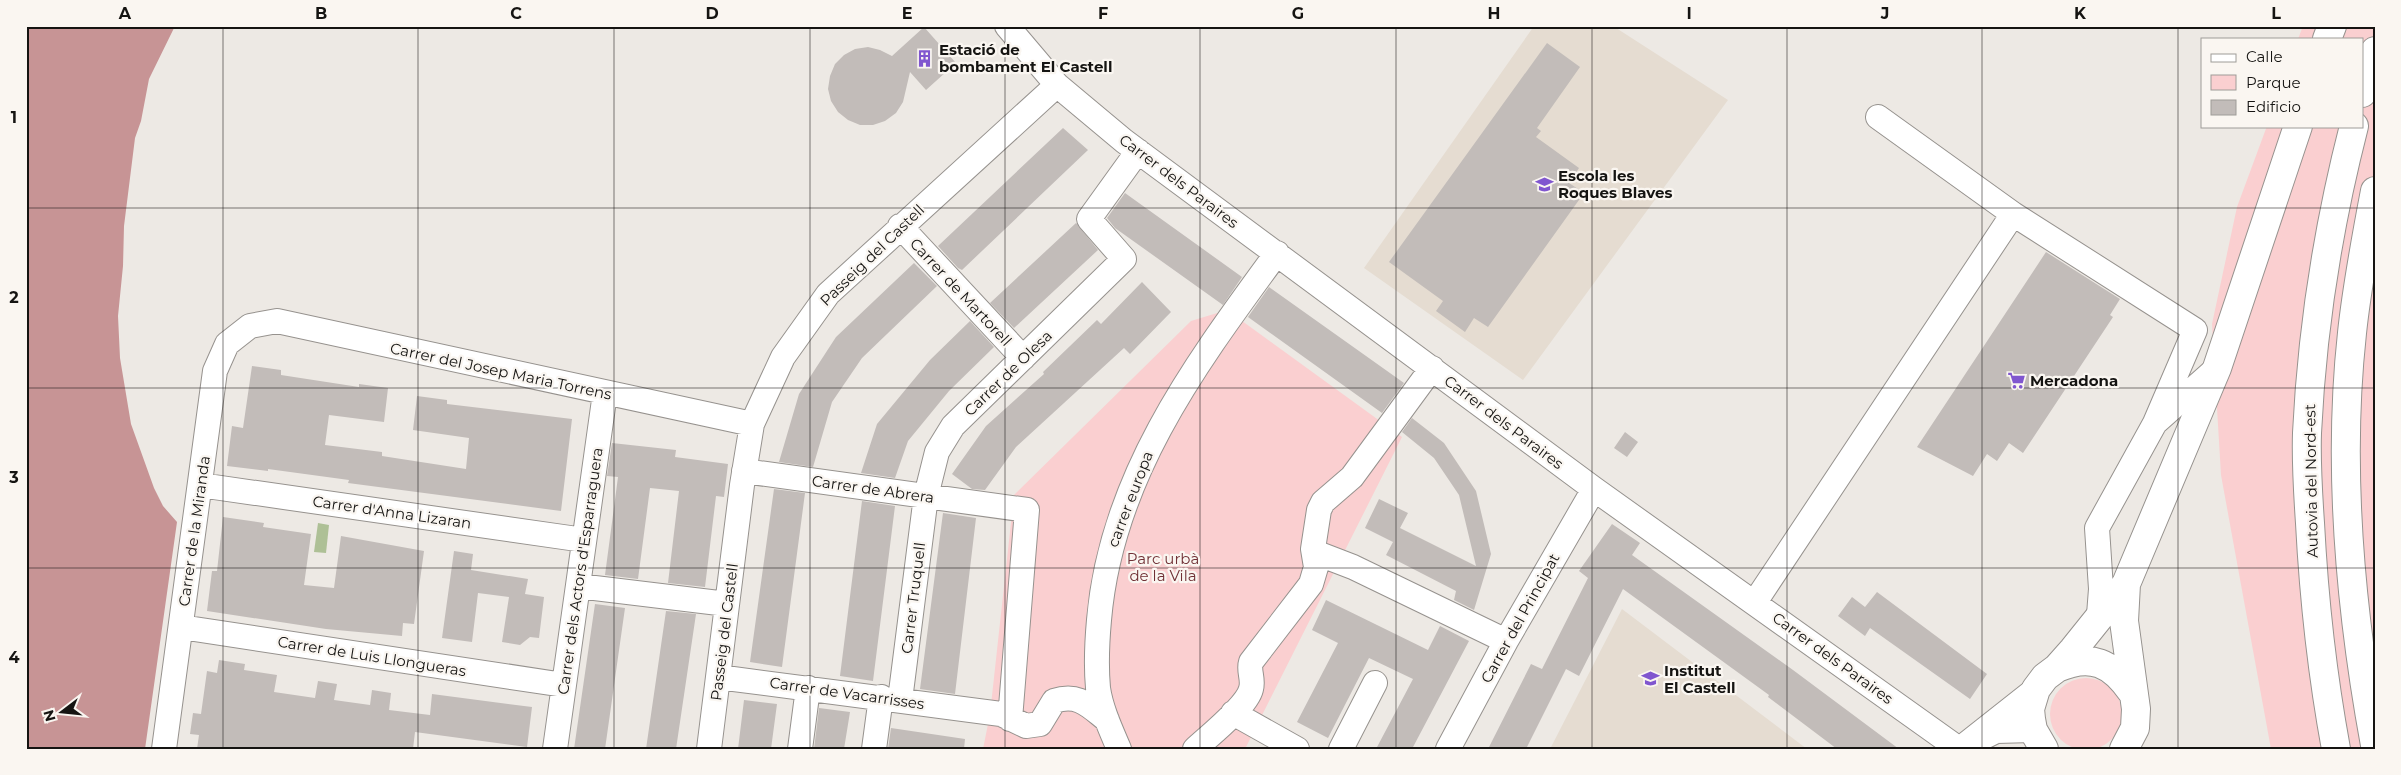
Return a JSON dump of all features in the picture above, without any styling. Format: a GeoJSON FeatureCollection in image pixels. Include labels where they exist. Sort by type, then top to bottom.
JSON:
{"type":"FeatureCollection","features":[{"type":"Feature","properties":{"kind":"main road"},"geometry":{"type":"LineString","coordinates":[[2327,38],[2332,26]]}},
{"type":"Feature","properties":{"kind":"main road"},"geometry":{"type":"LineString","coordinates":[[2364,87],[2375,51]]}},
{"type":"Feature","properties":{"kind":"main road"},"geometry":{"type":"LineString","coordinates":[[2037,742],[2030,709],[2036,689],[2045,677],[2057,668],[2126,584],[2217,368],[2297,128]]}},
{"type":"Feature","properties":{"kind":"main road","name":"Autovia del Nord-est"},"geometry":{"type":"LineString","coordinates":[[2336,749],[2323,678],[2313,590],[2307,435],[2311,369],[2323,272],[2333,213],[2354,128]]}},
{"type":"Feature","properties":{"kind":"main road"},"geometry":{"type":"LineString","coordinates":[[2375,191],[2358,280],[2351,334],[2346,434],[2346,507],[2364,685],[2375,745]]}},
{"type":"Feature","properties":{"kind":"main road"},"geometry":{"type":"LineString","coordinates":[[2126,584],[2124,622],[2132,692],[2136,709],[2135,742]]}},
{"type":"Feature","properties":{"kind":"main road"},"geometry":{"type":"LineString","coordinates":[[2057,668],[2080,660],[2104,664],[2116,672],[2132,692]]}},
{"type":"Feature","properties":{"kind":"street"},"geometry":{"type":"LineString","coordinates":[[1007,26],[1057,85]]}},
{"type":"Feature","properties":{"kind":"street","name":"Carrer dels Paraires"},"geometry":{"type":"LineString","coordinates":[[1057,85],[1138,151],[1594,488],[1960,749]]}},
{"type":"Feature","properties":{"kind":"street","name":"Passeig del Castell"},"geometry":{"type":"LineString","coordinates":[[709,749],[744,471],[752,424],[783,357],[828,294],[900,226],[1057,85]]}},
{"type":"Feature","properties":{"kind":"street"},"geometry":{"type":"LineString","coordinates":[[1878,117],[2013,214],[2195,330],[2155,423],[2097,528],[2101,589],[2099,615]]}},
{"type":"Feature","properties":{"kind":"street","name":"Carrer de Olesa"},"geometry":{"type":"LineString","coordinates":[[926,496],[937,452],[953,426],[1124,259],[1089,220],[1138,151]]}},
{"type":"Feature","properties":{"kind":"street"},"geometry":{"type":"LineString","coordinates":[[1754,602],[2013,214]]}},
{"type":"Feature","properties":{"kind":"street","name":"Carrer de Martorell"},"geometry":{"type":"LineString","coordinates":[[900,226],[1023,358]]}},
{"type":"Feature","properties":{"kind":"street","name":"carrer europa"},"geometry":{"type":"LineString","coordinates":[[1119,749],[1107,720],[1098,689],[1098,640],[1102,584],[1126,504],[1142,462],[1192,374],[1277,253]]}},
{"type":"Feature","properties":{"kind":"street","name":"Carrer del Josep Maria Torrens"},"geometry":{"type":"LineString","coordinates":[[250,326],[278,321],[752,424]]}},
{"type":"Feature","properties":{"kind":"street","name":"Carrer de la Miranda"},"geometry":{"type":"LineString","coordinates":[[164,749],[215,371],[227,344],[250,326]]}},
{"type":"Feature","properties":{"kind":"street"},"geometry":{"type":"LineString","coordinates":[[1195,749],[1250,694],[1252,680],[1249,667],[1251,662],[1269,636],[1311,584],[1316,567],[1314,552],[1319,510],[1323,502],[1352,477],[1432,368]]}},
{"type":"Feature","properties":{"kind":"street"},"geometry":{"type":"LineString","coordinates":[[2155,423],[2217,368]]}},
{"type":"Feature","properties":{"kind":"street","name":"Carrer dels Actors d'Esparraguera"},"geometry":{"type":"LineString","coordinates":[[555,749],[605,393]]}},
{"type":"Feature","properties":{"kind":"street","name":"Carrer de Abrera"},"geometry":{"type":"LineString","coordinates":[[744,471],[1027,510],[1018,722]]}},
{"type":"Feature","properties":{"kind":"street","name":"Carrer d'Anna Lizaran"},"geometry":{"type":"LineString","coordinates":[[200,485],[584,540]]}},
{"type":"Feature","properties":{"kind":"street","name":"Carrer del Principat"},"geometry":{"type":"LineString","coordinates":[[1448,749],[1506,641],[1594,488]]}},
{"type":"Feature","properties":{"kind":"street","name":"Carrer Truquell"},"geometry":{"type":"LineString","coordinates":[[874,749],[891,699],[926,496]]}},
{"type":"Feature","properties":{"kind":"street"},"geometry":{"type":"LineString","coordinates":[[1314,552],[1353,567],[1506,641]]}},
{"type":"Feature","properties":{"kind":"street"},"geometry":{"type":"LineString","coordinates":[[578,586],[727,604]]}},
{"type":"Feature","properties":{"kind":"street","name":"Carrer de Luis Llongueras"},"geometry":{"type":"LineString","coordinates":[[181,627],[564,685]]}},
{"type":"Feature","properties":{"kind":"street","name":"Carrer de Vacarrisses"},"geometry":{"type":"LineString","coordinates":[[718,677],[1001,714],[1018,722]]}},
{"type":"Feature","properties":{"kind":"street"},"geometry":{"type":"LineString","coordinates":[[1341,749],[1375,683]]}},
{"type":"Feature","properties":{"kind":"street"},"geometry":{"type":"LineString","coordinates":[[800,749],[808,688]]}},
{"type":"Feature","properties":{"kind":"street"},"geometry":{"type":"LineString","coordinates":[[1960,749],[2036,689]]}},
{"type":"Feature","properties":{"kind":"street"},"geometry":{"type":"LineString","coordinates":[[1018,722],[1040,724],[1054,701],[1066,697],[1078,699],[1107,720]]}},
{"type":"Feature","properties":{"kind":"street"},"geometry":{"type":"LineString","coordinates":[[1233,713],[1297,749]]}},
{"type":"Feature","properties":{"kind":"street"},"geometry":{"type":"LineString","coordinates":[[1960,749],[1996,731],[2037,742]]}},
{"type":"Feature","properties":{"kind":"shaded area"},"geometry":{"type":"Polygon","coordinates":[[[26,26],[175,26],[149,79],[141,121],[135,138],[124,226],[123,266],[118,316],[120,358],[131,424],[154,488],[163,506],[177,522],[145,749],[26,749],[26,26]]]}},
{"type":"Feature","properties":{"kind":"shaded area","name":"Escola les Roques Blaves"},"geometry":{"type":"Polygon","coordinates":[[[1534,26],[1613,26],[1728,100],[1523,380],[1364,268],[1534,26]]]}},
{"type":"Feature","properties":{"kind":"shaded area"},"geometry":{"type":"Polygon","coordinates":[[[318,523],[329,525],[326,553],[314,552],[318,523]]]}},
{"type":"Feature","properties":{"kind":"shaded area","name":"Institut El Castell"},"geometry":{"type":"Polygon","coordinates":[[[1622,609],[1807,749],[1550,749],[1622,609]]]}},
{"type":"Feature","properties":{"kind":"green space"},"geometry":{"type":"Polygon","coordinates":[[[2303,26],[2375,26],[2375,749],[2271,749],[2221,475],[2212,324],[2237,207],[2266,128],[2364,128],[2364,38],[2298,38],[2303,26]]]}},
{"type":"Feature","properties":{"kind":"green space","name":"Parc urbà de la Vila"},"geometry":{"type":"Polygon","coordinates":[[[1227,310],[1402,437],[1245,749],[983,749],[990,714],[1014,495],[1191,321],[1227,310]]]}},
{"type":"Feature","properties":{"kind":"green space"},"geometry":{"type":"Polygon","coordinates":[[[2093,678],[2112,688],[2120,700],[2122,714],[2120,728],[2112,740],[2100,748],[2079,750],[2060,740],[2052,728],[2050,707],[2060,688],[2072,680],[2093,678]]]}},
{"type":"Feature","properties":{"kind":"building"},"geometry":{"type":"Polygon","coordinates":[[[924,27],[956,63],[926,90],[910,72],[903,102],[896,113],[885,121],[873,125],[860,125],[848,120],[838,112],[831,101],[828,89],[830,76],[835,64],[844,55],[855,49],[868,47],[892,56],[924,27]]]}},
{"type":"Feature","properties":{"kind":"building"},"geometry":{"type":"Polygon","coordinates":[[[1547,43],[1580,67],[1537,128],[1541,131],[1536,137],[1579,168],[1569,183],[1584,193],[1488,327],[1474,318],[1465,332],[1436,311],[1443,301],[1389,262],[1547,43]]]}},
{"type":"Feature","properties":{"kind":"building"},"geometry":{"type":"Polygon","coordinates":[[[1063,128],[1088,150],[962,270],[958,268],[938,246],[1063,128]]]}},
{"type":"Feature","properties":{"kind":"building"},"geometry":{"type":"Polygon","coordinates":[[[1125,193],[1242,277],[1223,305],[1115,228],[1107,218],[1125,193]]]}},
{"type":"Feature","properties":{"kind":"building"},"geometry":{"type":"Polygon","coordinates":[[[1076,223],[1098,250],[1014,328],[990,303],[1076,223]]]}},
{"type":"Feature","properties":{"kind":"building","name":"Mercadona"},"geometry":{"type":"Polygon","coordinates":[[[2046,252],[2120,299],[2110,315],[2113,317],[2023,453],[2009,443],[1997,461],[1987,454],[1973,476],[1917,447],[2046,252]]]}},
{"type":"Feature","properties":{"kind":"building"},"geometry":{"type":"Polygon","coordinates":[[[914,263],[937,286],[862,358],[832,402],[813,467],[779,462],[799,394],[836,337],[914,263]]]}},
{"type":"Feature","properties":{"kind":"building"},"geometry":{"type":"Polygon","coordinates":[[[1142,282],[1171,312],[1130,354],[1124,348],[1016,447],[985,490],[972,489],[952,474],[986,426],[1044,374],[1043,372],[1097,320],[1101,324],[1142,282]]]}},
{"type":"Feature","properties":{"kind":"building"},"geometry":{"type":"Polygon","coordinates":[[[1269,287],[1404,383],[1382,413],[1248,317],[1269,287]]]}},
{"type":"Feature","properties":{"kind":"building"},"geometry":{"type":"Polygon","coordinates":[[[970,321],[994,347],[949,391],[908,441],[895,478],[861,473],[877,424],[930,360],[970,321]]]}},
{"type":"Feature","properties":{"kind":"building"},"geometry":{"type":"Polygon","coordinates":[[[252,366],[281,370],[281,375],[359,387],[359,384],[388,388],[384,422],[329,415],[325,445],[382,452],[382,456],[466,469],[469,438],[413,430],[417,396],[447,400],[447,404],[572,419],[561,511],[348,483],[349,480],[268,469],[268,471],[227,466],[232,426],[243,428],[252,366]]]}},
{"type":"Feature","properties":{"kind":"building"},"geometry":{"type":"Polygon","coordinates":[[[1412,418],[1444,443],[1476,491],[1491,554],[1474,610],[1454,600],[1456,591],[1386,555],[1393,542],[1365,528],[1379,499],[1408,513],[1400,528],[1476,566],[1459,495],[1434,458],[1402,432],[1412,418]]]}},
{"type":"Feature","properties":{"kind":"building"},"geometry":{"type":"Polygon","coordinates":[[[1625,432],[1638,442],[1627,457],[1614,448],[1625,432]]]}},
{"type":"Feature","properties":{"kind":"building"},"geometry":{"type":"Polygon","coordinates":[[[612,443],[676,450],[675,457],[728,464],[724,497],[716,496],[705,587],[668,583],[679,491],[650,488],[638,579],[605,575],[618,477],[607,476],[612,443]]]}},
{"type":"Feature","properties":{"kind":"building"},"geometry":{"type":"Polygon","coordinates":[[[774,489],[805,493],[782,667],[750,662],[774,489]]]}},
{"type":"Feature","properties":{"kind":"building"},"geometry":{"type":"Polygon","coordinates":[[[862,501],[895,506],[873,681],[840,676],[862,501]]]}},
{"type":"Feature","properties":{"kind":"building"},"geometry":{"type":"Polygon","coordinates":[[[943,513],[976,518],[955,694],[920,689],[943,513]]]}},
{"type":"Feature","properties":{"kind":"building"},"geometry":{"type":"Polygon","coordinates":[[[223,517],[264,523],[263,527],[311,534],[304,585],[334,588],[341,536],[424,551],[414,624],[403,623],[402,636],[326,629],[207,611],[212,571],[217,571],[223,517]]]}},
{"type":"Feature","properties":{"kind":"building"},"geometry":{"type":"Polygon","coordinates":[[[1612,524],[1640,543],[1632,555],[1793,670],[1899,749],[1837,749],[1768,697],[1769,695],[1623,589],[1579,676],[1566,669],[1526,749],[1488,749],[1531,664],[1542,669],[1588,578],[1579,571],[1612,524]]]}},
{"type":"Feature","properties":{"kind":"building"},"geometry":{"type":"Polygon","coordinates":[[[454,551],[473,554],[471,570],[528,579],[525,594],[544,597],[539,638],[530,637],[520,645],[502,642],[509,597],[478,593],[472,642],[442,638],[454,551]]]}},
{"type":"Feature","properties":{"kind":"building"},"geometry":{"type":"Polygon","coordinates":[[[1877,592],[1987,674],[1970,699],[1870,628],[1865,636],[1838,616],[1852,597],[1865,607],[1877,592]]]}},
{"type":"Feature","properties":{"kind":"building"},"geometry":{"type":"Polygon","coordinates":[[[1326,600],[1428,650],[1440,626],[1469,641],[1412,749],[1376,749],[1413,679],[1369,658],[1328,738],[1297,722],[1338,643],[1312,630],[1326,600]]]}},
{"type":"Feature","properties":{"kind":"building"},"geometry":{"type":"Polygon","coordinates":[[[595,604],[625,608],[605,749],[574,749],[595,604]]]}},
{"type":"Feature","properties":{"kind":"building"},"geometry":{"type":"Polygon","coordinates":[[[666,611],[696,614],[676,749],[646,749],[666,611]]]}},
{"type":"Feature","properties":{"kind":"building"},"geometry":{"type":"Polygon","coordinates":[[[219,660],[245,664],[244,670],[277,675],[274,692],[315,698],[318,681],[337,684],[334,700],[370,705],[372,690],[391,693],[389,710],[430,715],[432,694],[532,707],[527,747],[415,732],[413,749],[197,749],[199,735],[190,734],[193,713],[201,714],[207,671],[217,673],[219,660]]]}},
{"type":"Feature","properties":{"kind":"building"},"geometry":{"type":"Polygon","coordinates":[[[744,700],[777,704],[771,749],[738,749],[744,700]]]}},
{"type":"Feature","properties":{"kind":"building"},"geometry":{"type":"Polygon","coordinates":[[[819,708],[850,712],[844,749],[814,749],[819,708]]]}},
{"type":"Feature","properties":{"kind":"building"},"geometry":{"type":"Polygon","coordinates":[[[891,728],[965,739],[964,749],[888,749],[891,728]]]}},
{"type":"Feature","properties":{"kind":"place","name":"Estació de bombament El Castell"},"geometry":{"type":"Point","coordinates":[925,58]}},
{"type":"Feature","properties":{"kind":"place","name":"Escola les Roques Blaves"},"geometry":{"type":"Point","coordinates":[1544,184]}},
{"type":"Feature","properties":{"kind":"place","name":"Mercadona"},"geometry":{"type":"Point","coordinates":[2016,380]}},
{"type":"Feature","properties":{"kind":"place","name":"Institut El Castell"},"geometry":{"type":"Point","coordinates":[1650,679]}}]}
